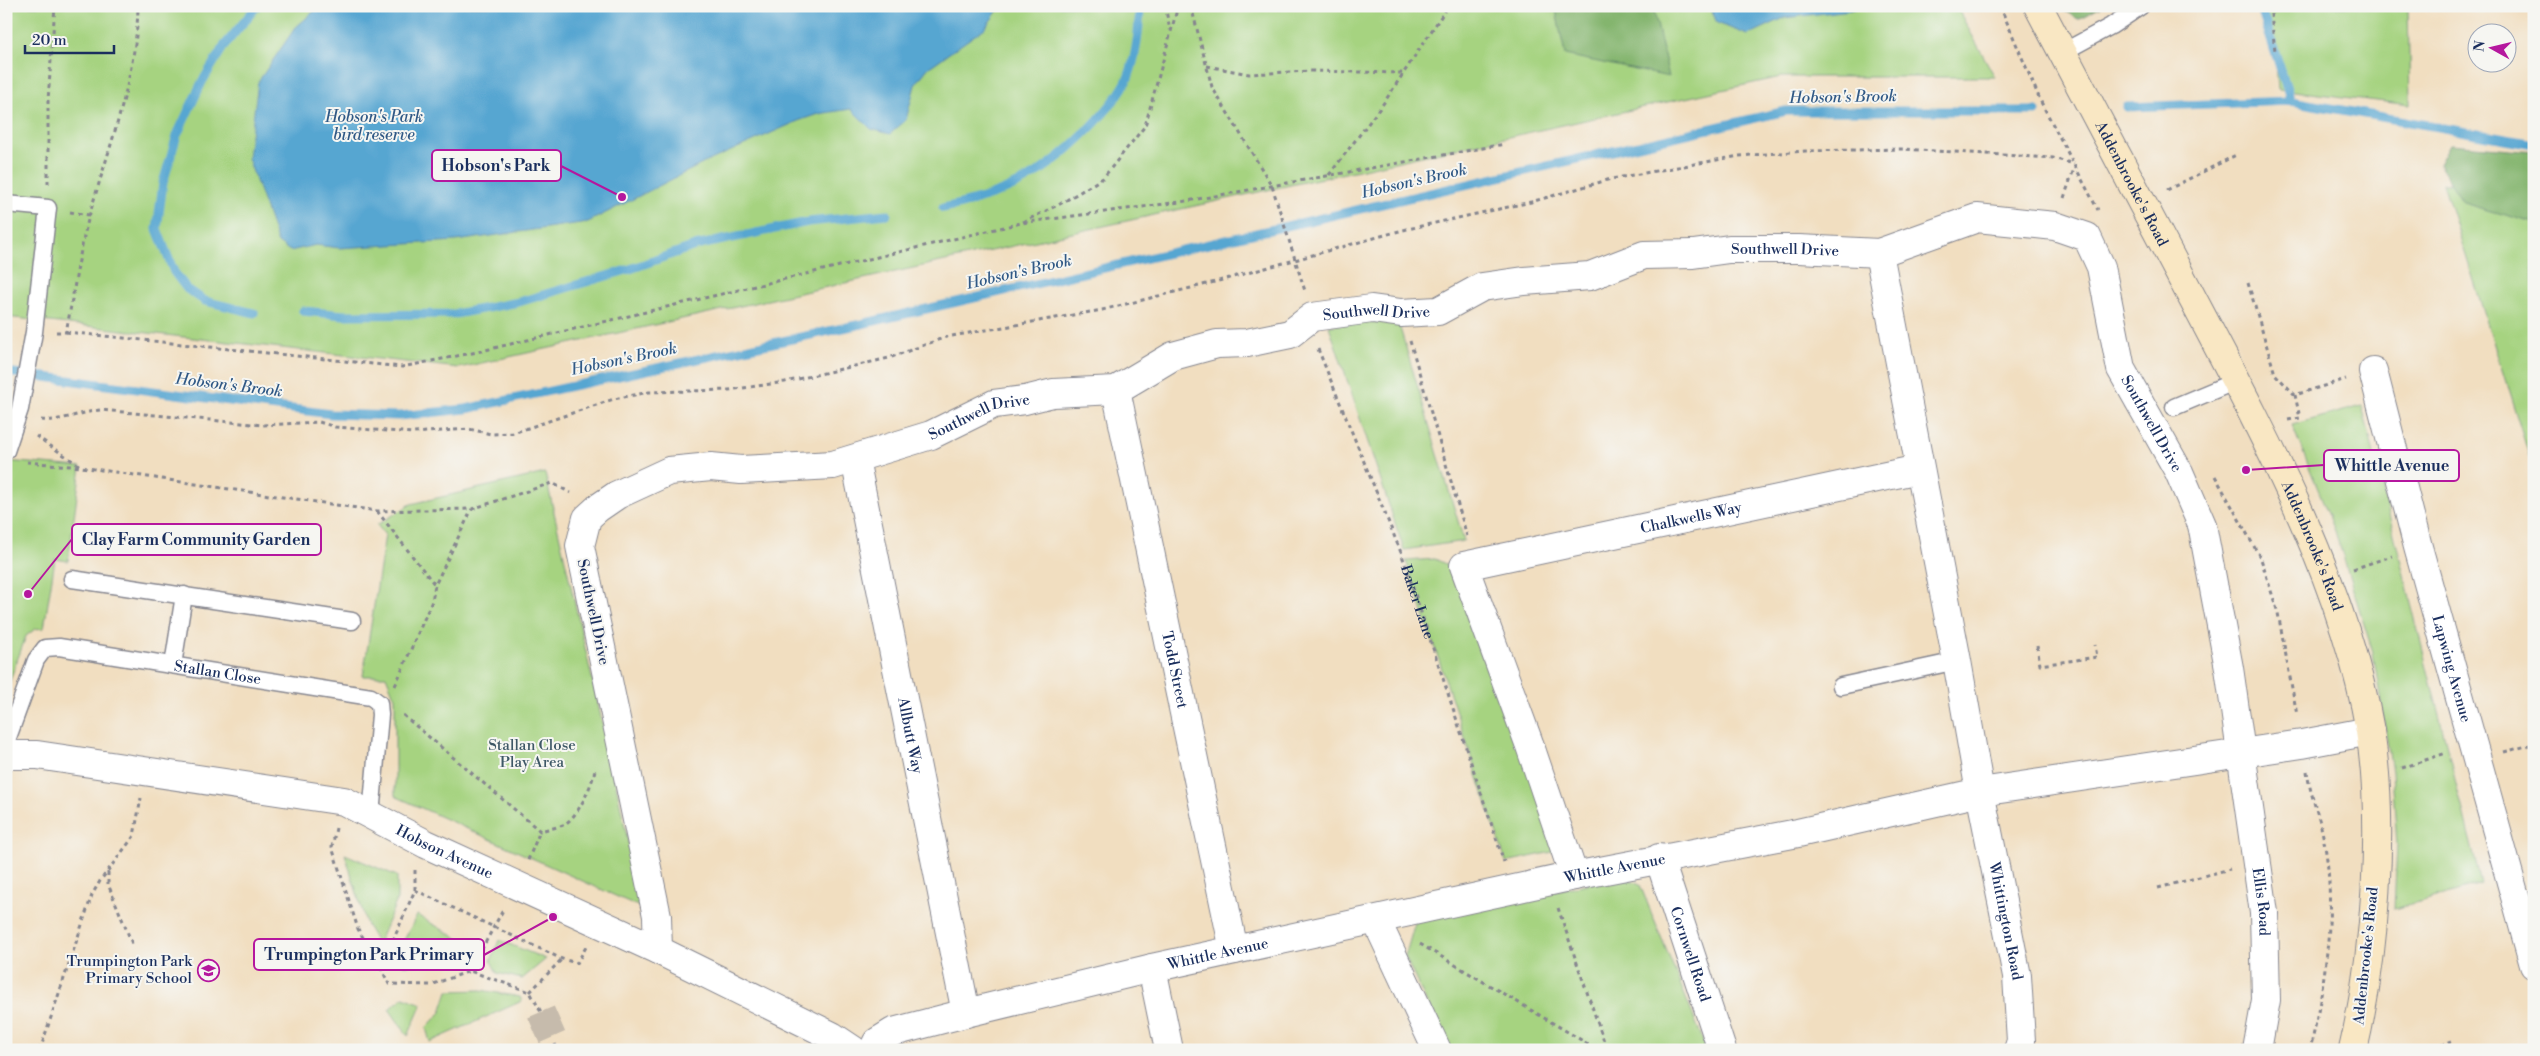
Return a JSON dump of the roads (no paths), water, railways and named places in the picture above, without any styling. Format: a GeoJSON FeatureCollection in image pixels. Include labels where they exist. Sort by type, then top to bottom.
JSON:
{"type":"FeatureCollection","features":[{"type":"Feature","properties":{"kind":"street","name":"Addenbrooke's Road"},"geometry":{"type":"LineString","coordinates":[[2038,6],[2236,381],[2307,530],[2340,612],[2358,676],[2370,731],[2376,776],[2376,861],[2372,932],[2362,1014],[2353,1050]]}},
{"type":"Feature","properties":{"kind":"street","name":"Southwell Drive"},"geometry":{"type":"LineString","coordinates":[[658,950],[658,916],[580,546],[588,518],[598,508],[617,496],[670,471],[711,467],[742,470],[833,465],[931,435],[994,404],[1053,393],[1116,390],[1173,356],[1217,344],[1246,343],[1290,334],[1309,319],[1372,309],[1401,313],[1438,311],[1482,287],[1524,281],[1590,276],[1644,255],[1693,254],[1737,249],[1800,249],[1879,253],[1977,218],[2055,226],[2086,238],[2101,267],[2121,369],[2179,472],[2202,525],[2229,668],[2240,753]]}},
{"type":"Feature","properties":{"kind":"street"},"geometry":{"type":"LineString","coordinates":[[1879,253],[1957,661],[1980,792]]}},
{"type":"Feature","properties":{"kind":"street","name":"Lapwing Avenue"},"geometry":{"type":"LineString","coordinates":[[2373,371],[2418,547],[2534,965]]}},
{"type":"Feature","properties":{"kind":"street","name":"Todd Street"},"geometry":{"type":"LineString","coordinates":[[1116,390],[1234,950]]}},
{"type":"Feature","properties":{"kind":"street","name":"Allbutt Way"},"geometry":{"type":"LineString","coordinates":[[855,459],[966,1012]]}},
{"type":"Feature","properties":{"kind":"street","name":"Chalkwells Way"},"geometry":{"type":"LineString","coordinates":[[1561,878],[1530,746],[1464,566],[1919,469]]}},
{"type":"Feature","properties":{"kind":"street","name":"Whittle Avenue"},"geometry":{"type":"LineString","coordinates":[[873,1050],[877,1042],[893,1032],[966,1012],[1152,968],[1561,878],[1798,833],[1980,792],[2240,753],[2370,731]]}},
{"type":"Feature","properties":{"kind":"street","name":"Ellis Road"},"geometry":{"type":"LineString","coordinates":[[2240,753],[2264,913],[2266,1000],[2257,1050]]}},
{"type":"Feature","properties":{"kind":"street","name":"Hobson Avenue"},"geometry":{"type":"LineString","coordinates":[[6,755],[37,754],[344,801],[426,844],[516,887],[658,950],[832,1036],[853,1050]]}},
{"type":"Feature","properties":{"kind":"street","name":"Whittington Road"},"geometry":{"type":"LineString","coordinates":[[1980,792],[2017,976],[2021,1041],[2018,1050]]}},
{"type":"Feature","properties":{"kind":"street","name":"Cornwell Road"},"geometry":{"type":"LineString","coordinates":[[1659,858],[1722,1050]]}},
{"type":"Feature","properties":{"kind":"street"},"geometry":{"type":"LineString","coordinates":[[1376,920],[1437,1050]]}},
{"type":"Feature","properties":{"kind":"street"},"geometry":{"type":"LineString","coordinates":[[1152,968],[1169,1050]]}},
{"type":"Feature","properties":{"kind":"lane"},"geometry":{"type":"LineString","coordinates":[[2062,52],[2111,26],[2141,6]]}},
{"type":"Feature","properties":{"kind":"lane"},"geometry":{"type":"LineString","coordinates":[[6,204],[48,208],[34,332],[18,416],[6,450]]}},
{"type":"Feature","properties":{"kind":"lane"},"geometry":{"type":"LineString","coordinates":[[2174,407],[2236,381]]}},
{"type":"Feature","properties":{"kind":"lane"},"geometry":{"type":"LineString","coordinates":[[72,579],[352,621]]}},
{"type":"Feature","properties":{"kind":"lane"},"geometry":{"type":"LineString","coordinates":[[173,665],[184,595]]}},
{"type":"Feature","properties":{"kind":"lane","name":"Stallan Close"},"geometry":{"type":"LineString","coordinates":[[6,743],[36,660],[45,648],[59,647],[371,697],[383,702],[380,715],[371,815]]}},
{"type":"Feature","properties":{"kind":"lane"},"geometry":{"type":"LineString","coordinates":[[1841,686],[1957,661]]}},
{"type":"Feature","properties":{"kind":"water","name":"Hobson's Park bird reserve"},"geometry":{"type":"Polygon","coordinates":[[[320,6],[1001,6],[985,28],[928,68],[915,85],[906,120],[890,134],[871,129],[851,109],[818,114],[704,163],[588,222],[456,241],[339,248],[316,245],[290,251],[278,243],[248,158],[258,82],[295,28],[320,6]]]}},
{"type":"Feature","properties":{"kind":"water"},"geometry":{"type":"Polygon","coordinates":[[[1710,6],[1863,6],[1850,10],[1784,18],[1748,35],[1717,23],[1710,6]]]}},
{"type":"Feature","properties":{"kind":"waterway"},"geometry":{"type":"LineString","coordinates":[[254,313],[205,301],[187,289],[174,272],[157,229],[163,183],[177,135],[202,82],[224,46],[257,6]]}},
{"type":"Feature","properties":{"kind":"waterway"},"geometry":{"type":"LineString","coordinates":[[943,208],[988,196],[1026,180],[1060,156],[1094,124],[1117,96],[1128,78],[1134,60],[1140,6]]}},
{"type":"Feature","properties":{"kind":"waterway","name":"Hobson's Brook"},"geometry":{"type":"LineString","coordinates":[[2127,107],[2291,101],[2260,6]]}},
{"type":"Feature","properties":{"kind":"waterway"},"geometry":{"type":"LineString","coordinates":[[2291,101],[2534,144]]}},
{"type":"Feature","properties":{"kind":"waterway","name":"Hobson's Brook"},"geometry":{"type":"LineString","coordinates":[[6,372],[331,414],[399,416],[466,409],[857,325],[1786,111],[2036,111]]}},
{"type":"Feature","properties":{"kind":"waterway"},"geometry":{"type":"LineString","coordinates":[[303,311],[344,315],[455,314],[519,302],[630,269],[695,246],[808,222],[887,214]]}},
{"type":"Feature","properties":{"kind":"tunnel"},"geometry":{"type":"LineString","coordinates":[[541,1012],[555,1044]]}},
{"type":"Feature","properties":{"kind":"place","name":"Hobson's Park"},"geometry":{"type":"Point","coordinates":[622,197]}},
{"type":"Feature","properties":{"kind":"place","name":"Whittle Avenue"},"geometry":{"type":"Point","coordinates":[2246,470]}},
{"type":"Feature","properties":{"kind":"place","name":"Clay Farm Community Garden"},"geometry":{"type":"Point","coordinates":[28,594]}},
{"type":"Feature","properties":{"kind":"place","name":"Trumpington Park Primary"},"geometry":{"type":"Point","coordinates":[553,917]}},
{"type":"Feature","properties":{"kind":"place","name":"Trumpington Park Primary School"},"geometry":{"type":"Point","coordinates":[208,970]}},
{"type":"Feature","properties":{"kind":"park label","name":"Stallan Close Play Area"},"geometry":{"type":"Point","coordinates":[532,754]}}]}
